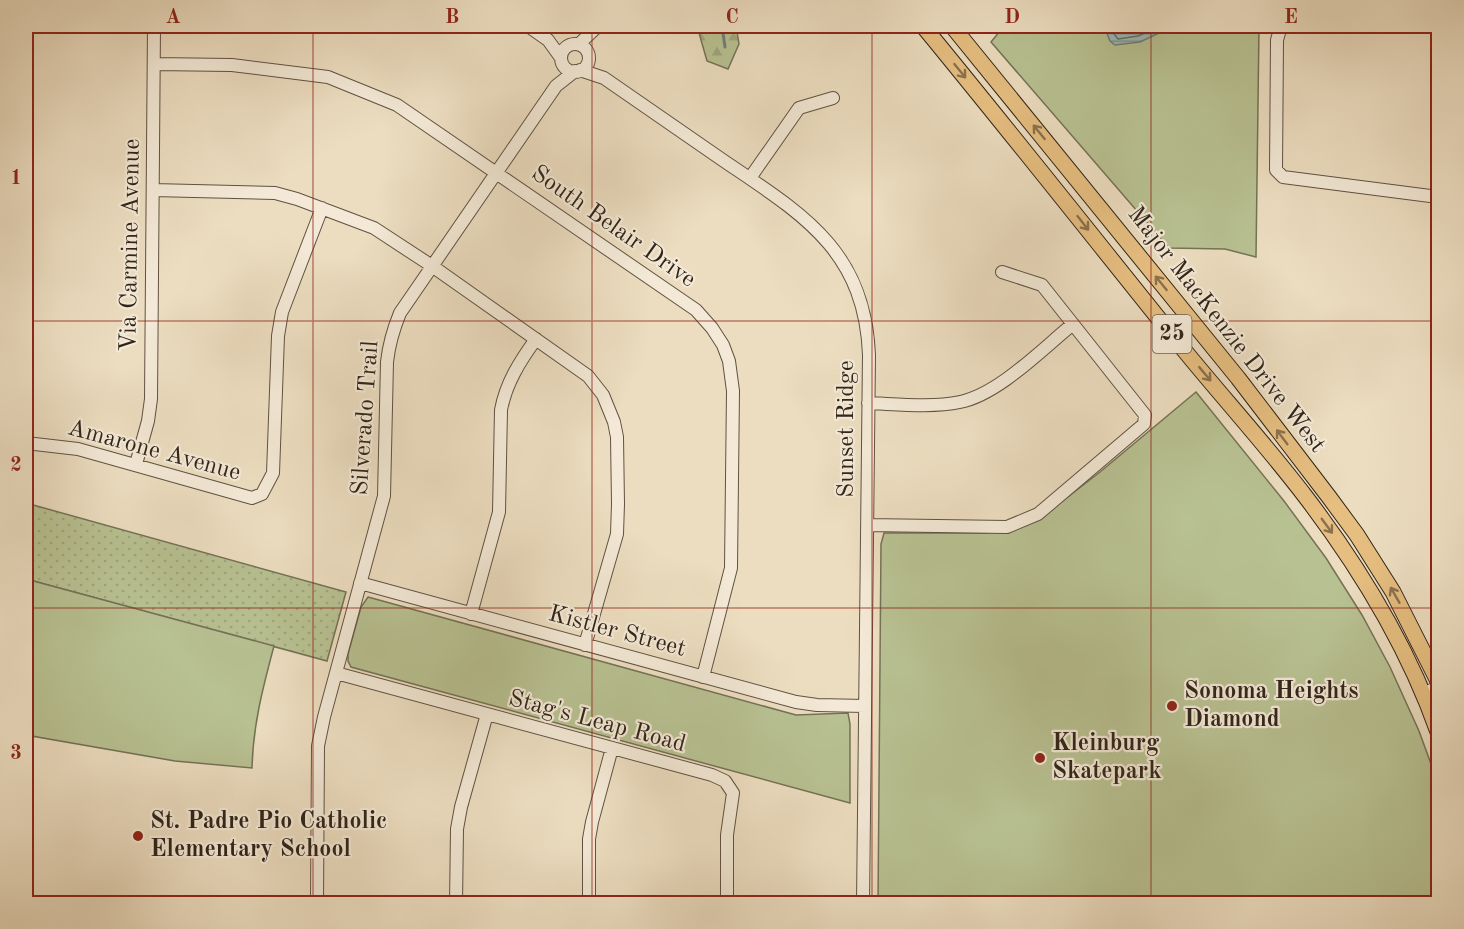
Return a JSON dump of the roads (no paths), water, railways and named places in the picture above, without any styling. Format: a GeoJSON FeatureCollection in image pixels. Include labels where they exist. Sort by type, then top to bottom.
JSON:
{"type":"FeatureCollection","features":[{"type":"Feature","properties":{"kind":"main road","name":"Major MacKenzie Drive West"},"geometry":{"type":"LineString","coordinates":[[923,26],[1164,325],[1305,495],[1373,595],[1396,637],[1438,732]]}},
{"type":"Feature","properties":{"kind":"main road","name":"Major MacKenzie Drive West"},"geometry":{"type":"LineString","coordinates":[[952,26],[1238,378],[1329,497],[1357,535],[1393,592],[1438,681]]}},
{"type":"Feature","properties":{"kind":"street","name":"Via Carmine Avenue"},"geometry":{"type":"LineString","coordinates":[[136,464],[150,410],[154,26]]}},
{"type":"Feature","properties":{"kind":"street"},"geometry":{"type":"LineString","coordinates":[[528,26],[548,40],[565,67],[578,71],[588,63],[582,49]]}},
{"type":"Feature","properties":{"kind":"street"},"geometry":{"type":"LineString","coordinates":[[1281,26],[1277,40],[1276,170],[1283,177],[1438,197]]}},
{"type":"Feature","properties":{"kind":"street"},"geometry":{"type":"LineString","coordinates":[[582,49],[597,27]]}},
{"type":"Feature","properties":{"kind":"street"},"geometry":{"type":"LineString","coordinates":[[548,40],[582,49]]}},
{"type":"Feature","properties":{"kind":"street"},"geometry":{"type":"LineString","coordinates":[[562,60],[564,49],[582,49]]}},
{"type":"Feature","properties":{"kind":"street","name":"Sunset Ridge"},"geometry":{"type":"LineString","coordinates":[[582,49],[604,78],[807,220],[833,248],[860,299],[866,323],[869,355],[863,903]]}},
{"type":"Feature","properties":{"kind":"street","name":"Silverado Trail"},"geometry":{"type":"LineString","coordinates":[[556,86],[562,60]]}},
{"type":"Feature","properties":{"kind":"street","name":"South Belair Drive"},"geometry":{"type":"LineString","coordinates":[[154,64],[232,65],[328,77],[397,105],[696,310],[723,345],[729,361],[733,391],[732,559],[729,580],[703,676]]}},
{"type":"Feature","properties":{"kind":"street","name":"Sunset Ridge"},"geometry":{"type":"LineString","coordinates":[[578,71],[604,78]]}},
{"type":"Feature","properties":{"kind":"street","name":"Silverado Trail"},"geometry":{"type":"LineString","coordinates":[[317,903],[318,746],[386,487],[389,343],[400,313],[556,86],[578,71]]}},
{"type":"Feature","properties":{"kind":"street"},"geometry":{"type":"LineString","coordinates":[[750,178],[799,108],[833,98]]}},
{"type":"Feature","properties":{"kind":"street"},"geometry":{"type":"LineString","coordinates":[[153,190],[275,193],[374,228],[579,368],[596,385],[609,408],[617,437],[617,534],[585,645]]}},
{"type":"Feature","properties":{"kind":"street","name":"Amarone Avenue"},"geometry":{"type":"LineString","coordinates":[[26,443],[78,449],[252,498],[262,494],[273,473],[278,336],[282,312],[322,208]]}},
{"type":"Feature","properties":{"kind":"street"},"geometry":{"type":"LineString","coordinates":[[867,525],[1007,527],[1038,514],[1144,423],[1145,415],[1042,285],[1002,272]]}},
{"type":"Feature","properties":{"kind":"street"},"geometry":{"type":"LineString","coordinates":[[868,403],[948,404],[972,399],[997,386],[1073,324]]}},
{"type":"Feature","properties":{"kind":"street"},"geometry":{"type":"LineString","coordinates":[[471,614],[499,512],[503,396],[509,381],[536,339]]}},
{"type":"Feature","properties":{"kind":"street","name":"Kistler Street"},"geometry":{"type":"LineString","coordinates":[[360,583],[804,704],[865,706]]}},
{"type":"Feature","properties":{"kind":"street","name":"Stag's Leap Road"},"geometry":{"type":"LineString","coordinates":[[336,673],[725,780],[733,793],[727,835],[727,903]]}},
{"type":"Feature","properties":{"kind":"street"},"geometry":{"type":"LineString","coordinates":[[1423,694],[1438,687]]}},
{"type":"Feature","properties":{"kind":"street"},"geometry":{"type":"LineString","coordinates":[[456,903],[457,829],[487,714]]}},
{"type":"Feature","properties":{"kind":"street"},"geometry":{"type":"LineString","coordinates":[[589,903],[589,839],[612,748]]}},
{"type":"Feature","properties":{"kind":"water"},"geometry":{"type":"Polygon","coordinates":[[[1112,26],[1174,26],[1140,42],[1115,45],[1110,41],[1106,31],[1112,26]]]}},
{"type":"Feature","properties":{"kind":"waterway"},"geometry":{"type":"LineString","coordinates":[[722,26],[725,47]]}},
{"type":"Feature","properties":{"kind":"place","name":"Sonoma Heights Diamond"},"geometry":{"type":"Point","coordinates":[1172,706]}},
{"type":"Feature","properties":{"kind":"place","name":"Kleinburg Skatepark"},"geometry":{"type":"Point","coordinates":[1040,758]}},
{"type":"Feature","properties":{"kind":"place","name":"St. Padre Pio Catholic Elementary School"},"geometry":{"type":"Point","coordinates":[138,836]}}]}
